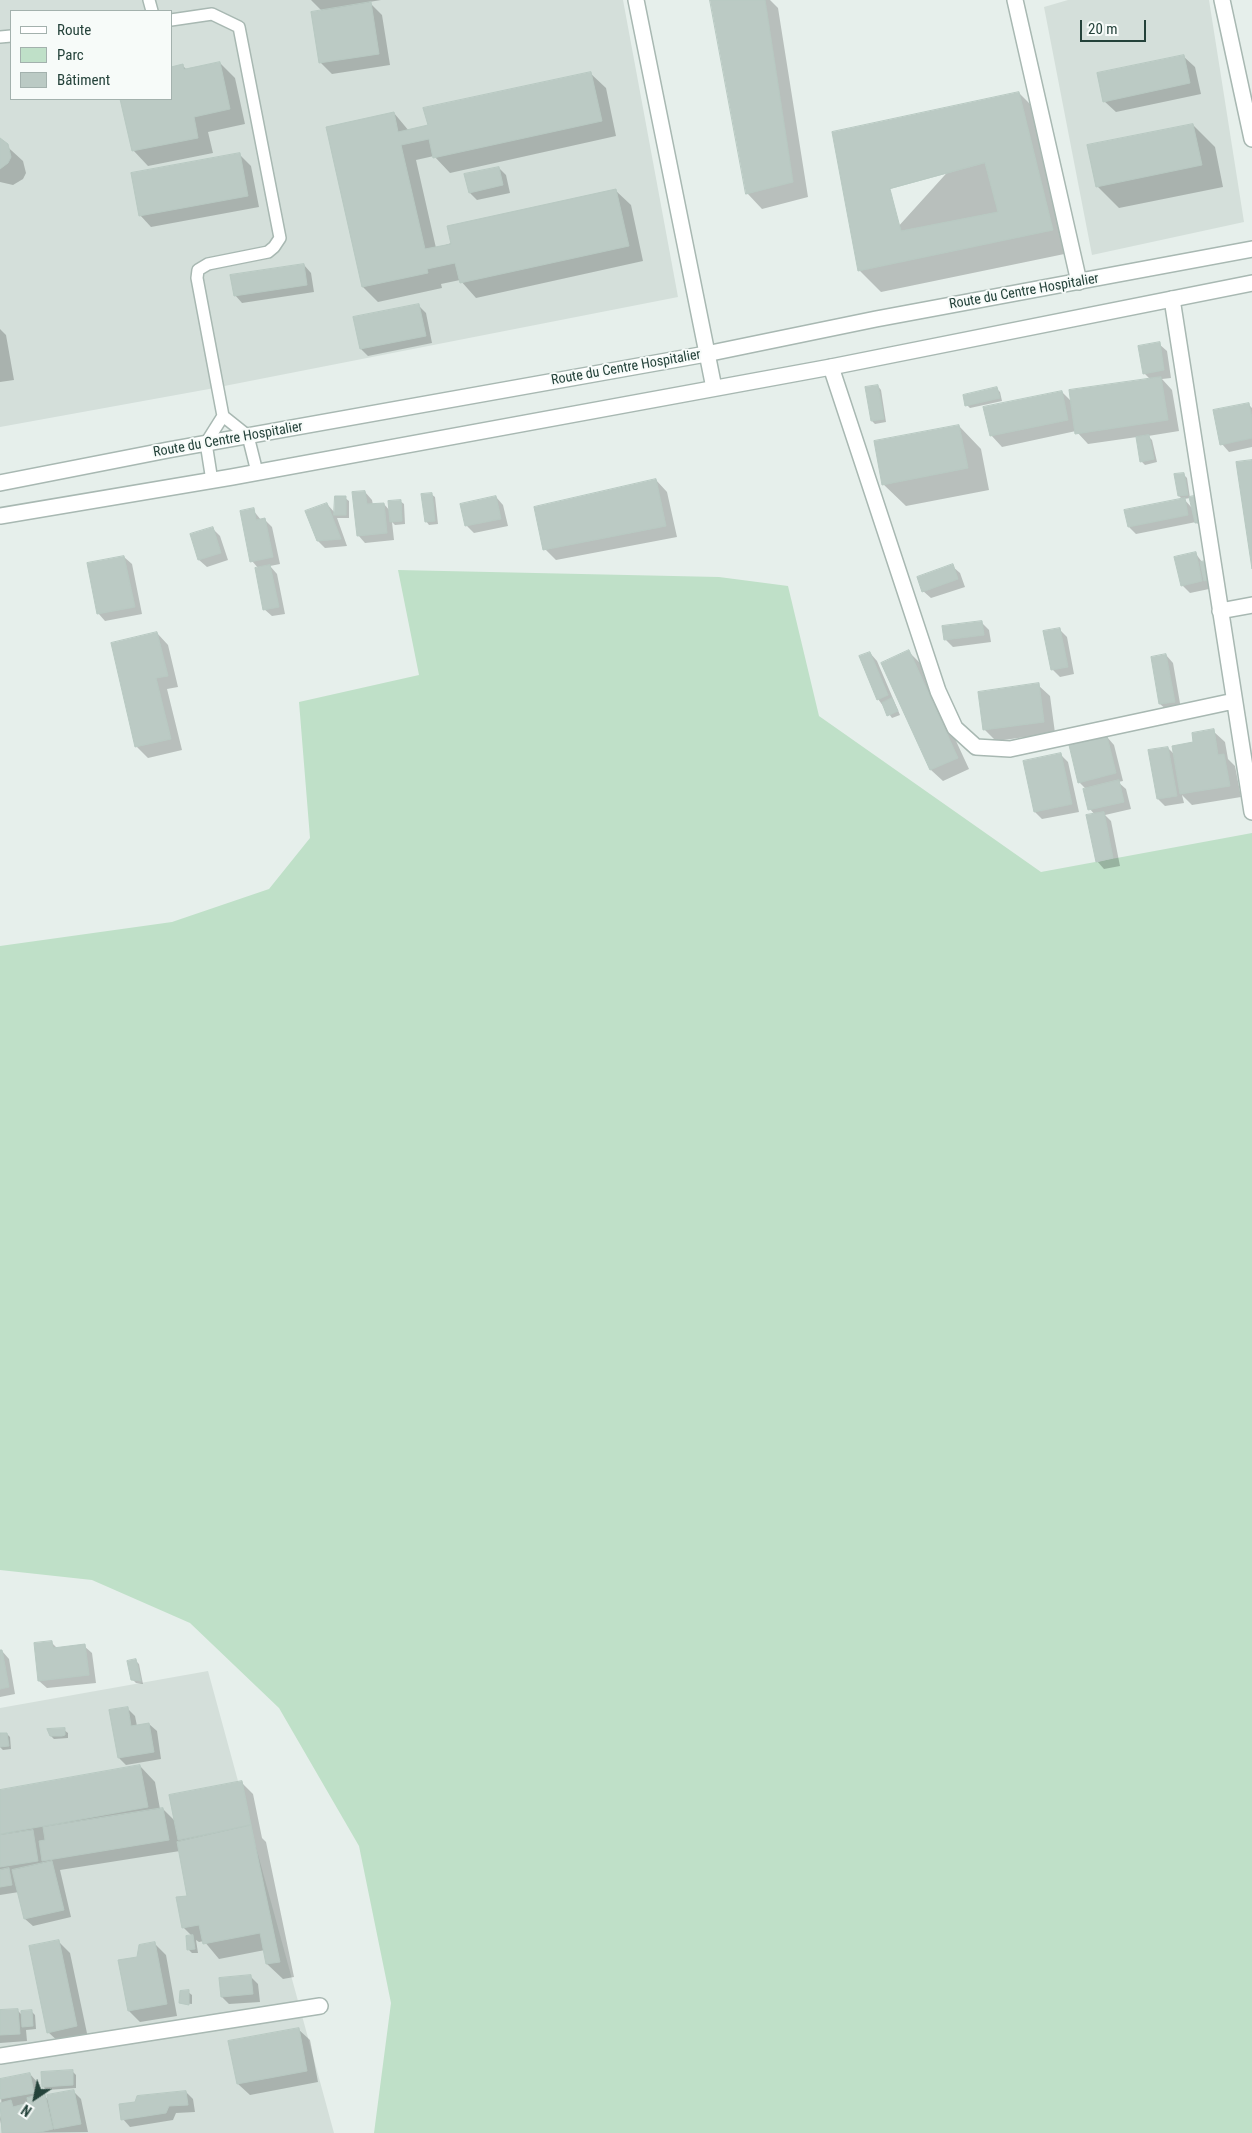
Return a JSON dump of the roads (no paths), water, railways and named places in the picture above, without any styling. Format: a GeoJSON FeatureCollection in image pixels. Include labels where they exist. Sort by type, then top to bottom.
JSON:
{"type":"FeatureCollection","features":[{"type":"Feature","properties":{"kind":"street"},"geometry":{"type":"LineString","coordinates":[[636,0],[714,388]]}},
{"type":"Feature","properties":{"kind":"street"},"geometry":{"type":"LineString","coordinates":[[1015,0],[1079,282]]}},
{"type":"Feature","properties":{"kind":"street"},"geometry":{"type":"LineString","coordinates":[[1222,0],[1252,139]]}},
{"type":"Feature","properties":{"kind":"street","name":"Route du Centre Hospitalier"},"geometry":{"type":"LineString","coordinates":[[0,483],[206,443],[706,354],[876,319],[1252,249]]}},
{"type":"Feature","properties":{"kind":"street"},"geometry":{"type":"LineString","coordinates":[[0,516],[212,481],[831,367],[1252,283]]}},
{"type":"Feature","properties":{"kind":"street"},"geometry":{"type":"LineString","coordinates":[[1172,299],[1252,812]]}},
{"type":"Feature","properties":{"kind":"street"},"geometry":{"type":"LineString","coordinates":[[831,367],[938,691],[955,728],[976,748],[1010,749],[1234,701]]}},
{"type":"Feature","properties":{"kind":"street"},"geometry":{"type":"LineString","coordinates":[[1220,611],[1252,605]]}},
{"type":"Feature","properties":{"kind":"street"},"geometry":{"type":"LineString","coordinates":[[0,2056],[320,2006]]}},
{"type":"Feature","properties":{"kind":"lane"},"geometry":{"type":"LineString","coordinates":[[172,20],[212,14],[239,27],[280,238],[268,252],[208,264],[198,270],[197,278],[223,416],[248,436],[257,472]]}},
{"type":"Feature","properties":{"kind":"lane"},"geometry":{"type":"LineString","coordinates":[[212,481],[206,443],[223,416]]}}]}
